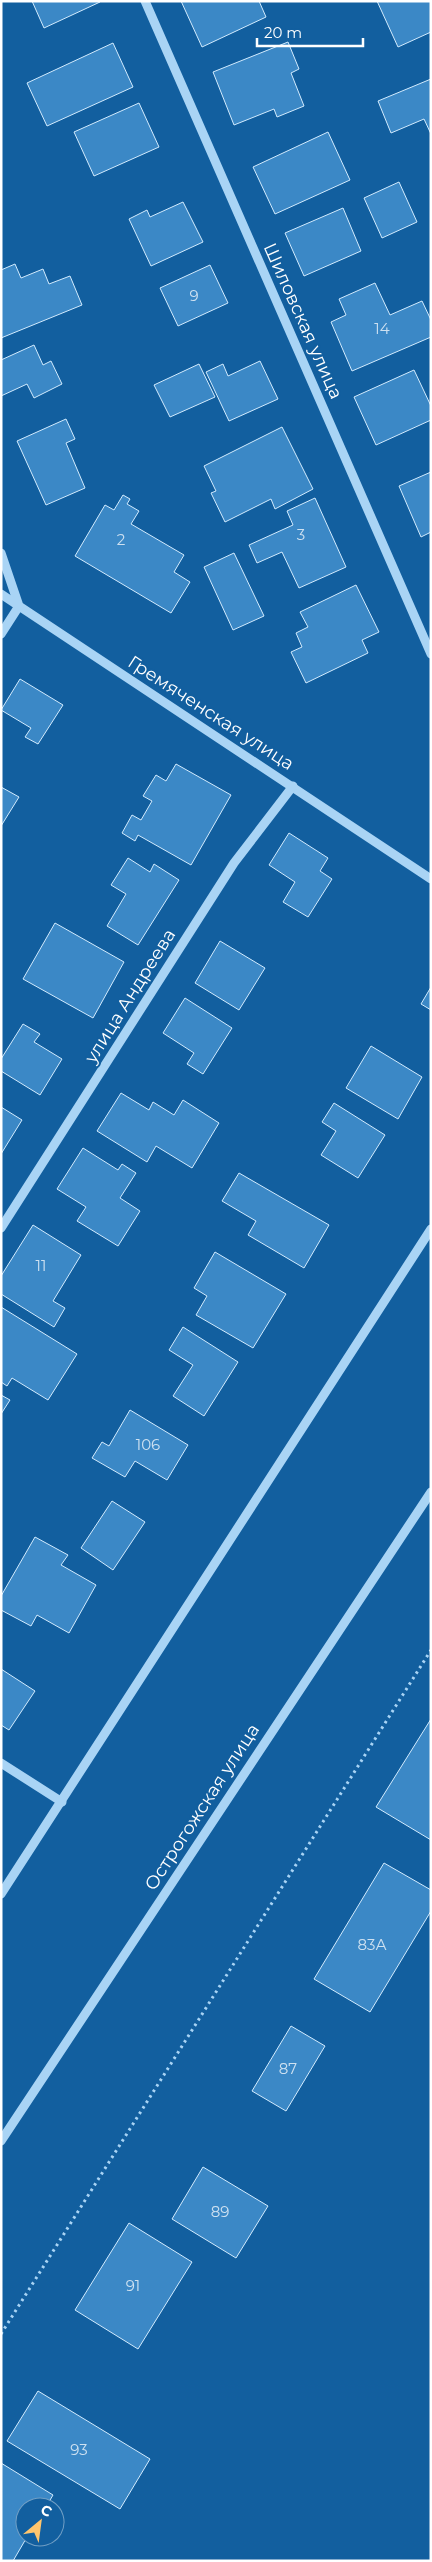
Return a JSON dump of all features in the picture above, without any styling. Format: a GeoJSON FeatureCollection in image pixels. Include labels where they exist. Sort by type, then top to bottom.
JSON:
{"type":"FeatureCollection","features":[{"type":"Feature","properties":{"kind":"street","name":"Шиловская улица"},"geometry":{"type":"LineString","coordinates":[[145,1],[431,654]]}},
{"type":"Feature","properties":{"kind":"street"},"geometry":{"type":"LineString","coordinates":[[1,553],[19,606],[1,634]]}},
{"type":"Feature","properties":{"kind":"street","name":"Гремяченская улица"},"geometry":{"type":"LineString","coordinates":[[1,594],[431,879]]}},
{"type":"Feature","properties":{"kind":"street","name":"улица Андреева"},"geometry":{"type":"LineString","coordinates":[[1,1228],[234,863],[293,786]]}},
{"type":"Feature","properties":{"kind":"street"},"geometry":{"type":"LineString","coordinates":[[1,1894],[431,1230]]}},
{"type":"Feature","properties":{"kind":"street","name":"Острогожская улица"},"geometry":{"type":"LineString","coordinates":[[1,2141],[431,1492]]}},
{"type":"Feature","properties":{"kind":"street"},"geometry":{"type":"LineString","coordinates":[[1,1762],[62,1802]]}},
{"type":"Feature","properties":{"kind":"path"},"geometry":{"type":"LineString","coordinates":[[1,2334],[431,1650]]}},
{"type":"Feature","properties":{"kind":"building"},"geometry":{"type":"Polygon","coordinates":[[[32,1],[99,1],[100,2],[44,28],[32,1]]]}},
{"type":"Feature","properties":{"kind":"building"},"geometry":{"type":"Polygon","coordinates":[[[181,1],[259,1],[266,17],[202,47],[181,1]]]}},
{"type":"Feature","properties":{"kind":"building"},"geometry":{"type":"Polygon","coordinates":[[[377,1],[431,1],[431,32],[398,47],[377,1]]]}},
{"type":"Feature","properties":{"kind":"building"},"geometry":{"type":"Polygon","coordinates":[[[288,42],[299,69],[291,73],[304,106],[277,117],[274,109],[234,125],[213,72],[288,42]]]}},
{"type":"Feature","properties":{"kind":"building"},"geometry":{"type":"Polygon","coordinates":[[[113,43],[133,87],[47,126],[27,83],[113,43]]]}},
{"type":"Feature","properties":{"kind":"building"},"geometry":{"type":"Polygon","coordinates":[[[431,79],[431,134],[424,119],[391,133],[378,101],[431,79]]]}},
{"type":"Feature","properties":{"kind":"building"},"geometry":{"type":"Polygon","coordinates":[[[139,103],[159,147],[94,176],[74,132],[139,103]]]}},
{"type":"Feature","properties":{"kind":"building"},"geometry":{"type":"Polygon","coordinates":[[[328,132],[350,180],[275,214],[253,167],[328,132]]]}},
{"type":"Feature","properties":{"kind":"building"},"geometry":{"type":"Polygon","coordinates":[[[399,182],[417,222],[382,238],[364,198],[399,182]]]}},
{"type":"Feature","properties":{"kind":"building"},"geometry":{"type":"Polygon","coordinates":[[[183,202],[203,242],[151,266],[129,219],[147,210],[150,217],[183,202]]]}},
{"type":"Feature","properties":{"kind":"building"},"geometry":{"type":"Polygon","coordinates":[[[343,208],[361,251],[304,276],[285,233],[343,208]]]}},
{"type":"Feature","properties":{"kind":"building"},"geometry":{"type":"Polygon","coordinates":[[[15,264],[21,278],[43,269],[49,284],[70,276],[82,305],[1,338],[1,270],[15,264]]]}},
{"type":"Feature","properties":{"kind":"building"},"geometry":{"type":"Polygon","coordinates":[[[210,265],[228,303],[178,326],[160,288],[210,265]]]}},
{"type":"Feature","properties":{"kind":"building"},"geometry":{"type":"Polygon","coordinates":[[[375,283],[390,315],[422,301],[431,320],[431,337],[352,371],[331,322],[346,315],[339,299],[375,283]]]}},
{"type":"Feature","properties":{"kind":"building"},"geometry":{"type":"Polygon","coordinates":[[[34,345],[43,365],[51,361],[62,384],[34,398],[27,384],[1,396],[1,360],[34,345]]]}},
{"type":"Feature","properties":{"kind":"building"},"geometry":{"type":"Polygon","coordinates":[[[260,361],[278,399],[229,421],[206,372],[223,364],[228,376],[260,361]]]}},
{"type":"Feature","properties":{"kind":"building"},"geometry":{"type":"Polygon","coordinates":[[[199,364],[215,397],[170,417],[154,385],[199,364]]]}},
{"type":"Feature","properties":{"kind":"building"},"geometry":{"type":"Polygon","coordinates":[[[414,370],[431,406],[431,420],[376,445],[354,397],[414,370]]]}},
{"type":"Feature","properties":{"kind":"building"},"geometry":{"type":"Polygon","coordinates":[[[66,419],[75,439],[66,443],[85,488],[46,505],[17,441],[66,419]]]}},
{"type":"Feature","properties":{"kind":"building"},"geometry":{"type":"Polygon","coordinates":[[[282,427],[313,489],[275,509],[271,499],[225,522],[211,493],[216,491],[204,466],[282,427]]]}},
{"type":"Feature","properties":{"kind":"building"},"geometry":{"type":"Polygon","coordinates":[[[431,472],[431,532],[421,537],[399,486],[431,472]]]}},
{"type":"Feature","properties":{"kind":"building"},"geometry":{"type":"Polygon","coordinates":[[[123,495],[130,499],[127,504],[139,511],[131,524],[184,555],[174,572],[190,582],[171,613],[75,556],[105,505],[114,510],[123,495]]]}},
{"type":"Feature","properties":{"kind":"building"},"geometry":{"type":"Polygon","coordinates":[[[315,498],[346,567],[299,588],[282,552],[257,563],[249,545],[293,525],[287,511],[315,498]]]}},
{"type":"Feature","properties":{"kind":"building"},"geometry":{"type":"Polygon","coordinates":[[[234,553],[264,616],[233,630],[204,567],[234,553]]]}},
{"type":"Feature","properties":{"kind":"building"},"geometry":{"type":"Polygon","coordinates":[[[356,585],[379,632],[362,640],[368,653],[306,683],[291,652],[302,647],[296,633],[308,627],[300,612],[356,585]]]}},
{"type":"Feature","properties":{"kind":"building"},"geometry":{"type":"Polygon","coordinates":[[[20,679],[63,705],[38,744],[25,737],[31,728],[1,710],[20,679]]]}},
{"type":"Feature","properties":{"kind":"building"},"geometry":{"type":"Polygon","coordinates":[[[176,764],[231,795],[191,865],[138,835],[135,841],[122,833],[132,815],[141,820],[152,801],[143,796],[156,775],[166,781],[176,764]]]}},
{"type":"Feature","properties":{"kind":"building"},"geometry":{"type":"Polygon","coordinates":[[[1,787],[19,797],[1,826],[1,787]]]}},
{"type":"Feature","properties":{"kind":"building"},"geometry":{"type":"Polygon","coordinates":[[[289,833],[328,858],[320,871],[332,879],[308,917],[283,902],[295,882],[269,865],[289,833]]]}},
{"type":"Feature","properties":{"kind":"building"},"geometry":{"type":"Polygon","coordinates":[[[128,858],[150,872],[154,864],[179,880],[138,945],[107,926],[126,894],[111,885],[128,858]]]}},
{"type":"Feature","properties":{"kind":"building"},"geometry":{"type":"Polygon","coordinates":[[[55,923],[124,962],[93,1018],[23,979],[55,923]]]}},
{"type":"Feature","properties":{"kind":"building"},"geometry":{"type":"Polygon","coordinates":[[[220,941],[265,968],[239,1010],[195,983],[220,941]]]}},
{"type":"Feature","properties":{"kind":"building"},"geometry":{"type":"Polygon","coordinates":[[[431,987],[431,1010],[421,1004],[431,987]]]}},
{"type":"Feature","properties":{"kind":"building"},"geometry":{"type":"Polygon","coordinates":[[[185,998],[232,1028],[203,1074],[187,1064],[194,1053],[163,1033],[185,998]]]}},
{"type":"Feature","properties":{"kind":"building"},"geometry":{"type":"Polygon","coordinates":[[[23,1024],[40,1034],[34,1042],[62,1059],[40,1095],[1,1071],[1,1059],[23,1024]]]}},
{"type":"Feature","properties":{"kind":"building"},"geometry":{"type":"Polygon","coordinates":[[[371,1046],[422,1077],[398,1119],[346,1088],[371,1046]]]}},
{"type":"Feature","properties":{"kind":"building"},"geometry":{"type":"Polygon","coordinates":[[[121,1093],[149,1110],[153,1102],[174,1115],[183,1100],[219,1123],[192,1168],[156,1146],[147,1162],[97,1131],[121,1093]]]}},
{"type":"Feature","properties":{"kind":"building"},"geometry":{"type":"Polygon","coordinates":[[[334,1103],[385,1135],[358,1178],[321,1155],[336,1131],[322,1122],[334,1103]]]}},
{"type":"Feature","properties":{"kind":"building"},"geometry":{"type":"Polygon","coordinates":[[[1,1107],[22,1120],[1,1154],[1,1107]]]}},
{"type":"Feature","properties":{"kind":"building"},"geometry":{"type":"Polygon","coordinates":[[[83,1148],[118,1170],[122,1164],[136,1173],[120,1198],[140,1211],[118,1246],[77,1221],[86,1207],[57,1189],[83,1148]]]}},
{"type":"Feature","properties":{"kind":"building"},"geometry":{"type":"Polygon","coordinates":[[[239,1173],[329,1225],[304,1268],[248,1235],[256,1221],[222,1201],[239,1173]]]}},
{"type":"Feature","properties":{"kind":"building"},"geometry":{"type":"Polygon","coordinates":[[[33,1225],[81,1255],[53,1301],[65,1308],[54,1327],[1,1294],[1,1276],[33,1225]]]}},
{"type":"Feature","properties":{"kind":"building"},"geometry":{"type":"Polygon","coordinates":[[[215,1252],[286,1294],[253,1348],[196,1315],[207,1296],[194,1288],[215,1252]]]}},
{"type":"Feature","properties":{"kind":"building"},"geometry":{"type":"Polygon","coordinates":[[[1,1307],[77,1354],[48,1400],[12,1378],[7,1386],[1,1382],[1,1307]]]}},
{"type":"Feature","properties":{"kind":"building"},"geometry":{"type":"Polygon","coordinates":[[[183,1327],[238,1362],[204,1416],[173,1396],[193,1365],[169,1350],[183,1327]]]}},
{"type":"Feature","properties":{"kind":"building"},"geometry":{"type":"Polygon","coordinates":[[[1,1395],[10,1400],[1,1414],[1,1395]]]}},
{"type":"Feature","properties":{"kind":"building"},"geometry":{"type":"Polygon","coordinates":[[[130,1410],[188,1445],[167,1480],[135,1461],[125,1477],[92,1458],[102,1442],[109,1446],[130,1410]]]}},
{"type":"Feature","properties":{"kind":"building"},"geometry":{"type":"Polygon","coordinates":[[[112,1501],[145,1522],[113,1570],[81,1548],[112,1501]]]}},
{"type":"Feature","properties":{"kind":"building"},"geometry":{"type":"Polygon","coordinates":[[[35,1537],[68,1555],[61,1565],[96,1585],[69,1633],[37,1615],[31,1626],[1,1610],[1,1596],[35,1537]]]}},
{"type":"Feature","properties":{"kind":"building"},"geometry":{"type":"Polygon","coordinates":[[[1,1669],[35,1691],[9,1730],[1,1725],[1,1669]]]}},
{"type":"Feature","properties":{"kind":"building"},"geometry":{"type":"Polygon","coordinates":[[[431,1719],[431,1840],[376,1807],[431,1719]]]}},
{"type":"Feature","properties":{"kind":"building"},"geometry":{"type":"Polygon","coordinates":[[[384,1863],[431,1890],[431,1911],[370,2012],[314,1979],[384,1863]]]}},
{"type":"Feature","properties":{"kind":"building"},"geometry":{"type":"Polygon","coordinates":[[[291,2026],[325,2046],[286,2111],[252,2091],[291,2026]]]}},
{"type":"Feature","properties":{"kind":"building"},"geometry":{"type":"Polygon","coordinates":[[[203,2167],[268,2206],[236,2258],[172,2219],[203,2167]]]}},
{"type":"Feature","properties":{"kind":"building"},"geometry":{"type":"Polygon","coordinates":[[[129,2223],[192,2262],[138,2349],[75,2310],[129,2223]]]}},
{"type":"Feature","properties":{"kind":"building"},"geometry":{"type":"Polygon","coordinates":[[[38,2391],[150,2459],[120,2509],[7,2441],[38,2391]]]}},
{"type":"Feature","properties":{"kind":"building"},"geometry":{"type":"Polygon","coordinates":[[[1,2463],[53,2495],[52,2497],[15,2497],[15,2547],[21,2547],[13,2561],[1,2561],[1,2463]]]}}]}
